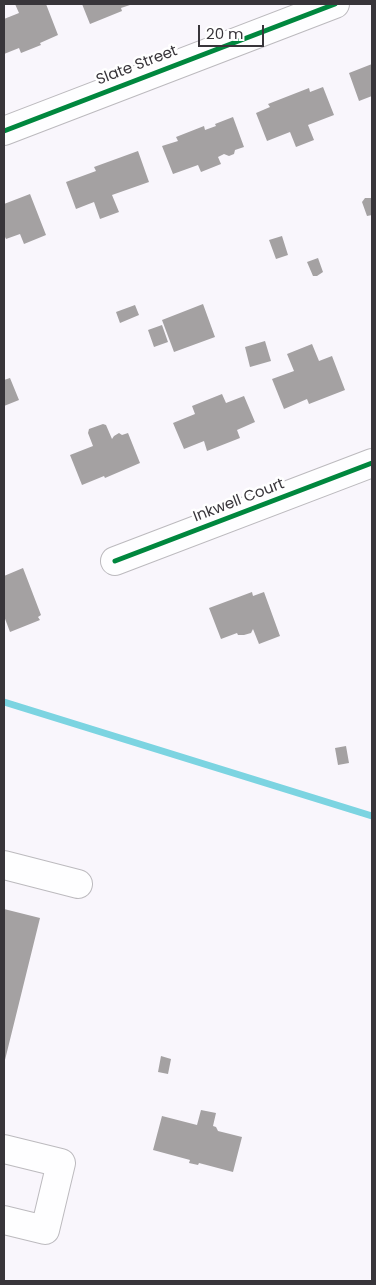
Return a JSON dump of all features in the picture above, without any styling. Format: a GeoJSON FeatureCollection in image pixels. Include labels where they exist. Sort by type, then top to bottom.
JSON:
{"type":"FeatureCollection","features":[{"type":"Feature","properties":{"kind":"street","name":"Slate Street"},"geometry":{"type":"LineString","coordinates":[[4,131],[336,4]]}},
{"type":"Feature","properties":{"kind":"street","name":"Inkwell Court"},"geometry":{"type":"LineString","coordinates":[[115,561],[372,463]]}},
{"type":"Feature","properties":{"kind":"street"},"geometry":{"type":"LineString","coordinates":[[4,865],[78,884]]}},
{"type":"Feature","properties":{"kind":"street"},"geometry":{"type":"LineString","coordinates":[[4,1149],[61,1163],[45,1230],[4,1220]]}},
{"type":"Feature","properties":{"kind":"building"},"geometry":{"type":"Polygon","coordinates":[[[15,4],[46,4],[58,35],[40,43],[41,45],[21,53],[19,48],[4,54],[4,19],[19,13],[15,4]]]}},
{"type":"Feature","properties":{"kind":"building"},"geometry":{"type":"Polygon","coordinates":[[[82,4],[133,4],[121,8],[122,11],[90,24],[82,4]]]}},
{"type":"Feature","properties":{"kind":"building"},"geometry":{"type":"Polygon","coordinates":[[[372,64],[372,96],[359,101],[349,73],[372,64]]]}},
{"type":"Feature","properties":{"kind":"building"},"geometry":{"type":"Polygon","coordinates":[[[323,87],[334,115],[308,125],[314,140],[296,147],[290,132],[267,141],[256,113],[270,107],[268,104],[309,88],[310,92],[323,87]]]}},
{"type":"Feature","properties":{"kind":"building"},"geometry":{"type":"Polygon","coordinates":[[[233,117],[244,147],[235,150],[234,154],[229,156],[224,154],[218,157],[221,164],[201,172],[198,165],[173,174],[162,146],[178,141],[176,137],[204,126],[205,130],[233,117]]]}},
{"type":"Feature","properties":{"kind":"building"},"geometry":{"type":"Polygon","coordinates":[[[138,151],[149,182],[112,195],[119,212],[100,219],[94,202],[76,209],[66,182],[96,171],[94,167],[138,151]]]}},
{"type":"Feature","properties":{"kind":"building"},"geometry":{"type":"Polygon","coordinates":[[[30,194],[46,235],[24,244],[20,234],[6,239],[4,235],[4,204],[30,194]]]}},
{"type":"Feature","properties":{"kind":"building"},"geometry":{"type":"Polygon","coordinates":[[[365,198],[372,198],[372,215],[367,216],[362,202],[365,198]]]}},
{"type":"Feature","properties":{"kind":"building"},"geometry":{"type":"Polygon","coordinates":[[[282,236],[288,255],[276,259],[269,240],[282,236]]]}},
{"type":"Feature","properties":{"kind":"building"},"geometry":{"type":"Polygon","coordinates":[[[318,258],[323,272],[313,276],[307,262],[318,258]]]}},
{"type":"Feature","properties":{"kind":"building"},"geometry":{"type":"Polygon","coordinates":[[[203,304],[215,337],[174,352],[162,320],[203,304]]]}},
{"type":"Feature","properties":{"kind":"building"},"geometry":{"type":"Polygon","coordinates":[[[135,305],[139,315],[120,323],[116,312],[135,305]]]}},
{"type":"Feature","properties":{"kind":"building"},"geometry":{"type":"Polygon","coordinates":[[[162,325],[168,342],[154,347],[148,330],[162,325]]]}},
{"type":"Feature","properties":{"kind":"building"},"geometry":{"type":"Polygon","coordinates":[[[265,341],[271,361],[250,367],[245,347],[265,341]]]}},
{"type":"Feature","properties":{"kind":"building"},"geometry":{"type":"Polygon","coordinates":[[[312,344],[319,361],[332,356],[345,390],[309,404],[307,399],[284,409],[272,379],[294,371],[287,354],[312,344]]]}},
{"type":"Feature","properties":{"kind":"building"},"geometry":{"type":"Polygon","coordinates":[[[10,378],[19,400],[4,406],[4,380],[10,378]]]}},
{"type":"Feature","properties":{"kind":"building"},"geometry":{"type":"Polygon","coordinates":[[[222,394],[226,403],[244,396],[255,422],[237,430],[240,438],[207,451],[204,441],[184,449],[173,423],[195,414],[192,406],[222,394]]]}},
{"type":"Feature","properties":{"kind":"building"},"geometry":{"type":"Polygon","coordinates":[[[103,424],[106,425],[112,439],[119,433],[122,435],[128,433],[140,463],[105,478],[104,476],[82,485],[70,455],[93,446],[88,433],[89,429],[103,424]]]}},
{"type":"Feature","properties":{"kind":"building"},"geometry":{"type":"Polygon","coordinates":[[[23,568],[41,615],[38,617],[40,620],[10,632],[4,616],[4,576],[23,568]]]}},
{"type":"Feature","properties":{"kind":"building"},"geometry":{"type":"Polygon","coordinates":[[[252,592],[253,596],[264,592],[280,636],[259,644],[253,629],[251,633],[238,635],[237,633],[221,639],[209,608],[252,592]]]}},
{"type":"Feature","properties":{"kind":"building"},"geometry":{"type":"Polygon","coordinates":[[[346,746],[349,763],[338,765],[335,748],[346,746]]]}},
{"type":"Feature","properties":{"kind":"building"},"geometry":{"type":"Polygon","coordinates":[[[4,909],[40,918],[4,1064],[4,909]]]}},
{"type":"Feature","properties":{"kind":"building"},"geometry":{"type":"Polygon","coordinates":[[[161,1056],[171,1059],[168,1074],[158,1072],[161,1056]]]}},
{"type":"Feature","properties":{"kind":"building"},"geometry":{"type":"Polygon","coordinates":[[[201,1110],[216,1113],[213,1126],[218,1131],[242,1137],[233,1172],[199,1163],[198,1165],[189,1163],[190,1160],[153,1150],[162,1116],[197,1125],[201,1110]]]}},
{"type":"Feature","properties":{"kind":"waterway"},"geometry":{"type":"LineString","coordinates":[[4,702],[372,816]]}},
{"type":"Feature","properties":{"kind":"cycle path"},"geometry":{"type":"LineString","coordinates":[[4,131],[335,4]]}},
{"type":"Feature","properties":{"kind":"cycle path"},"geometry":{"type":"LineString","coordinates":[[115,561],[372,463]]}}]}
